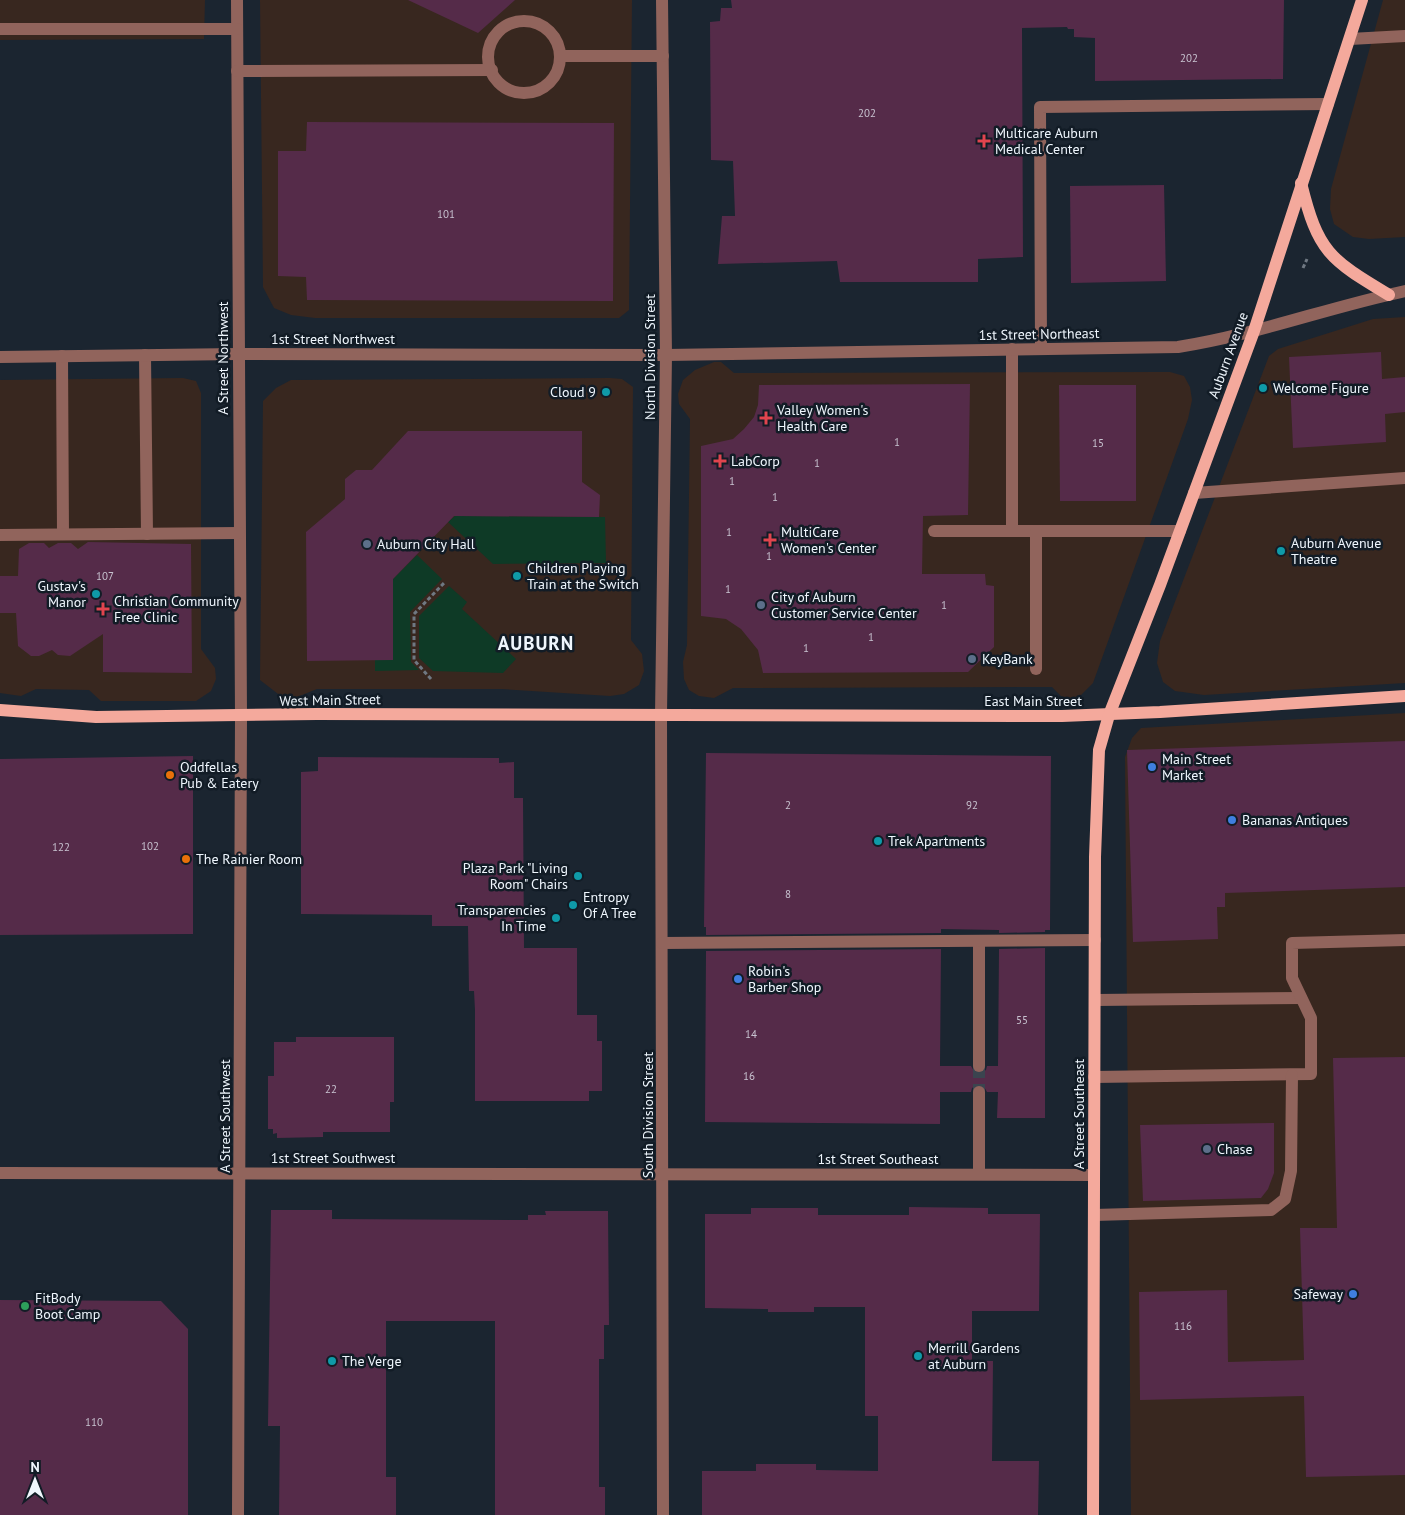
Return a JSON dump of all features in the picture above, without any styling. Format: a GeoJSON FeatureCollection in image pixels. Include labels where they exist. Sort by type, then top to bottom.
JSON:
{"type":"FeatureCollection","features":[{"type":"Feature","properties":{"kind":"main road","name":"Auburn Avenue"},"geometry":{"type":"LineString","coordinates":[[1109,715],[1254,331],[1362,0]]}},
{"type":"Feature","properties":{"kind":"main road"},"geometry":{"type":"LineString","coordinates":[[1301,183],[1317,236],[1330,254],[1350,272],[1389,295]]}},
{"type":"Feature","properties":{"kind":"main road","name":"East Main Street"},"geometry":{"type":"LineString","coordinates":[[661,715],[1109,715],[1405,696]]}},
{"type":"Feature","properties":{"kind":"main road","name":"West Main Street"},"geometry":{"type":"LineString","coordinates":[[0,710],[96,718],[317,714],[661,715]]}},
{"type":"Feature","properties":{"kind":"main road","name":"A Street Southeast"},"geometry":{"type":"LineString","coordinates":[[1092,1515],[1095,940],[1098,750],[1109,715]]}},
{"type":"Feature","properties":{"kind":"street","name":"A Street Northwest"},"geometry":{"type":"LineString","coordinates":[[237,0],[241,716]]}},
{"type":"Feature","properties":{"kind":"street","name":"North Division Street"},"geometry":{"type":"LineString","coordinates":[[661,715],[666,355],[662,0]]}},
{"type":"Feature","properties":{"kind":"street"},"geometry":{"type":"LineString","coordinates":[[518,22],[532,22],[545,28],[554,38],[560,56],[560,65],[554,78],[544,87],[531,92],[517,92],[504,87],[494,77],[489,64],[489,50],[495,37],[505,27],[518,22]]}},
{"type":"Feature","properties":{"kind":"street"},"geometry":{"type":"LineString","coordinates":[[0,29],[237,29]]}},
{"type":"Feature","properties":{"kind":"street"},"geometry":{"type":"LineString","coordinates":[[1350,39],[1405,36]]}},
{"type":"Feature","properties":{"kind":"street"},"geometry":{"type":"LineString","coordinates":[[560,56],[663,56]]}},
{"type":"Feature","properties":{"kind":"street"},"geometry":{"type":"LineString","coordinates":[[237,71],[492,70]]}},
{"type":"Feature","properties":{"kind":"street"},"geometry":{"type":"LineString","coordinates":[[1041,349],[1040,108],[1328,104]]}},
{"type":"Feature","properties":{"kind":"street","name":"1st Street Northeast"},"geometry":{"type":"LineString","coordinates":[[666,355],[1178,347],[1214,341],[1340,306],[1405,291]]}},
{"type":"Feature","properties":{"kind":"street"},"geometry":{"type":"LineString","coordinates":[[1012,349],[1012,531]]}},
{"type":"Feature","properties":{"kind":"street","name":"1st Street Northwest"},"geometry":{"type":"LineString","coordinates":[[0,357],[238,354],[666,355]]}},
{"type":"Feature","properties":{"kind":"street"},"geometry":{"type":"LineString","coordinates":[[145,355],[147,534]]}},
{"type":"Feature","properties":{"kind":"street"},"geometry":{"type":"LineString","coordinates":[[62,356],[63,534]]}},
{"type":"Feature","properties":{"kind":"street"},"geometry":{"type":"LineString","coordinates":[[1194,493],[1405,478]]}},
{"type":"Feature","properties":{"kind":"street"},"geometry":{"type":"LineString","coordinates":[[934,531],[1180,531]]}},
{"type":"Feature","properties":{"kind":"street"},"geometry":{"type":"LineString","coordinates":[[1036,531],[1036,669]]}},
{"type":"Feature","properties":{"kind":"street"},"geometry":{"type":"LineString","coordinates":[[0,535],[239,533]]}},
{"type":"Feature","properties":{"kind":"street","name":"South Division Street"},"geometry":{"type":"LineString","coordinates":[[661,715],[663,1515]]}},
{"type":"Feature","properties":{"kind":"street","name":"A Street Southwest"},"geometry":{"type":"LineString","coordinates":[[238,1515],[241,716]]}},
{"type":"Feature","properties":{"kind":"street"},"geometry":{"type":"LineString","coordinates":[[662,943],[1095,940]]}},
{"type":"Feature","properties":{"kind":"street"},"geometry":{"type":"LineString","coordinates":[[1094,1077],[1311,1074],[1311,1018],[1292,978],[1292,943],[1405,940]]}},
{"type":"Feature","properties":{"kind":"street"},"geometry":{"type":"LineString","coordinates":[[979,941],[979,1066]]}},
{"type":"Feature","properties":{"kind":"street"},"geometry":{"type":"LineString","coordinates":[[1095,1000],[1301,998]]}},
{"type":"Feature","properties":{"kind":"street"},"geometry":{"type":"LineString","coordinates":[[1094,1215],[1271,1210],[1285,1199],[1291,1170],[1292,1075]]}},
{"type":"Feature","properties":{"kind":"street"},"geometry":{"type":"LineString","coordinates":[[979,1092],[979,1174]]}},
{"type":"Feature","properties":{"kind":"street","name":"1st Street Southwest"},"geometry":{"type":"LineString","coordinates":[[1,1173],[663,1173]]}},
{"type":"Feature","properties":{"kind":"street","name":"1st Street Southeast"},"geometry":{"type":"LineString","coordinates":[[663,1173],[1094,1175]]}},
{"type":"Feature","properties":{"kind":"path"},"geometry":{"type":"LineString","coordinates":[[1303,268],[1305,261]]}},
{"type":"Feature","properties":{"kind":"path"},"geometry":{"type":"LineString","coordinates":[[431,679],[414,660],[414,614],[445,582]]}},
{"type":"Feature","properties":{"kind":"shaded area"},"geometry":{"type":"Polygon","coordinates":[[[0,0],[205,0],[204,39],[0,40],[0,0]]]}},
{"type":"Feature","properties":{"kind":"shaded area"},"geometry":{"type":"Polygon","coordinates":[[[260,0],[632,0],[629,310],[619,318],[315,318],[291,315],[274,308],[263,287],[260,0]]]}},
{"type":"Feature","properties":{"kind":"shaded area"},"geometry":{"type":"Polygon","coordinates":[[[1383,0],[1405,0],[1405,237],[1369,239],[1353,237],[1334,224],[1330,209],[1331,189],[1383,0]]]}},
{"type":"Feature","properties":{"kind":"shaded area"},"geometry":{"type":"Polygon","coordinates":[[[1405,317],[1405,683],[1204,695],[1175,691],[1163,682],[1157,663],[1160,641],[1269,356],[1278,349],[1373,319],[1405,317]]]}},
{"type":"Feature","properties":{"kind":"shaded area"},"geometry":{"type":"Polygon","coordinates":[[[714,362],[721,362],[734,373],[1170,372],[1184,376],[1190,387],[1192,400],[1188,419],[1093,683],[1080,696],[1068,699],[1061,696],[1052,687],[733,688],[714,698],[699,696],[689,690],[684,679],[683,662],[687,645],[690,419],[679,404],[678,394],[683,380],[695,370],[714,362]]]}},
{"type":"Feature","properties":{"kind":"shaded area"},"geometry":{"type":"Polygon","coordinates":[[[183,378],[196,381],[201,393],[201,649],[215,668],[216,679],[211,691],[196,701],[101,701],[89,690],[36,689],[21,696],[0,693],[0,380],[183,378]]]}},
{"type":"Feature","properties":{"kind":"shaded area"},"geometry":{"type":"Polygon","coordinates":[[[622,379],[633,387],[631,640],[642,654],[644,671],[639,685],[624,694],[610,696],[502,689],[317,689],[292,699],[282,697],[260,680],[263,401],[276,388],[291,380],[622,379]]]}},
{"type":"Feature","properties":{"kind":"shaded area"},"geometry":{"type":"Polygon","coordinates":[[[1405,713],[1405,1515],[1131,1515],[1125,757],[1132,738],[1141,728],[1405,713]]]}},
{"type":"Feature","properties":{"kind":"green space"},"geometry":{"type":"Polygon","coordinates":[[[455,516],[605,517],[606,563],[493,564],[448,522],[455,516]]]}},
{"type":"Feature","properties":{"kind":"green space"},"geometry":{"type":"Polygon","coordinates":[[[417,555],[442,579],[410,612],[411,662],[419,670],[375,671],[375,660],[393,660],[393,579],[417,555]]]}},
{"type":"Feature","properties":{"kind":"green space"},"geometry":{"type":"Polygon","coordinates":[[[449,586],[467,602],[462,609],[516,659],[503,673],[433,671],[419,658],[419,616],[449,586]]]}},
{"type":"Feature","properties":{"kind":"building"},"geometry":{"type":"Polygon","coordinates":[[[408,0],[515,0],[478,33],[408,0]]]}},
{"type":"Feature","properties":{"kind":"building"},"geometry":{"type":"Polygon","coordinates":[[[731,0],[1284,0],[1283,79],[1095,81],[1095,38],[1074,37],[1074,29],[1068,29],[1067,27],[1022,28],[1023,257],[978,259],[978,282],[840,282],[837,261],[718,264],[722,216],[735,216],[733,161],[711,160],[710,22],[720,21],[721,8],[732,8],[731,0]]]}},
{"type":"Feature","properties":{"kind":"building"},"geometry":{"type":"Polygon","coordinates":[[[307,122],[614,123],[613,301],[307,300],[306,277],[278,276],[278,151],[306,151],[307,122]]]}},
{"type":"Feature","properties":{"kind":"building"},"geometry":{"type":"Polygon","coordinates":[[[1164,185],[1166,281],[1071,283],[1070,186],[1164,185]]]}},
{"type":"Feature","properties":{"kind":"building"},"geometry":{"type":"Polygon","coordinates":[[[1381,352],[1382,379],[1405,377],[1405,412],[1385,414],[1386,442],[1293,448],[1289,357],[1381,352]]]}},
{"type":"Feature","properties":{"kind":"building"},"geometry":{"type":"Polygon","coordinates":[[[970,384],[968,515],[923,516],[922,574],[985,574],[986,585],[994,586],[994,647],[968,672],[763,673],[758,650],[741,629],[726,619],[701,616],[701,446],[733,439],[744,429],[754,417],[758,405],[759,385],[970,384]]]}},
{"type":"Feature","properties":{"kind":"building"},"geometry":{"type":"Polygon","coordinates":[[[1059,385],[1136,385],[1136,501],[1060,501],[1059,385]]]}},
{"type":"Feature","properties":{"kind":"building","name":"Auburn City Hall"},"geometry":{"type":"Polygon","coordinates":[[[408,431],[582,431],[582,482],[600,495],[599,517],[454,516],[393,579],[393,660],[307,661],[306,532],[345,499],[345,479],[356,470],[372,470],[408,431]]]}},
{"type":"Feature","properties":{"kind":"building","name":"Gustav's Manor"},"geometry":{"type":"Polygon","coordinates":[[[88,542],[191,544],[192,673],[103,672],[103,634],[70,656],[58,655],[52,650],[39,656],[31,656],[18,646],[16,613],[0,613],[0,576],[18,576],[19,549],[29,543],[44,543],[49,548],[58,543],[71,543],[78,549],[88,542]]]}},
{"type":"Feature","properties":{"kind":"building"},"geometry":{"type":"Polygon","coordinates":[[[1405,741],[1405,887],[1225,893],[1225,907],[1217,907],[1218,939],[1133,942],[1127,750],[1405,741]]]}},
{"type":"Feature","properties":{"kind":"building","name":"Trek Apartments"},"geometry":{"type":"Polygon","coordinates":[[[706,753],[1051,756],[1050,930],[1045,930],[1045,932],[999,933],[999,930],[941,929],[941,933],[706,935],[706,927],[704,927],[706,753]]]}},
{"type":"Feature","properties":{"kind":"building"},"geometry":{"type":"Polygon","coordinates":[[[193,756],[193,934],[0,935],[0,759],[193,756]]]}},
{"type":"Feature","properties":{"kind":"building"},"geometry":{"type":"Polygon","coordinates":[[[318,757],[499,758],[499,763],[514,762],[514,798],[523,798],[524,948],[577,948],[577,1015],[597,1015],[597,1041],[602,1041],[602,1091],[589,1091],[589,1101],[475,1101],[475,1010],[474,991],[469,991],[468,926],[432,926],[432,915],[301,914],[301,772],[318,771],[318,757]]]}},
{"type":"Feature","properties":{"kind":"building"},"geometry":{"type":"Polygon","coordinates":[[[1045,948],[1045,1118],[997,1118],[998,1092],[987,1092],[983,1085],[979,1084],[972,1088],[971,1092],[940,1092],[940,1124],[705,1122],[706,951],[941,949],[940,1066],[971,1066],[975,1073],[979,1074],[986,1070],[987,1066],[998,1066],[999,949],[1045,948]]]}},
{"type":"Feature","properties":{"kind":"building"},"geometry":{"type":"Polygon","coordinates":[[[296,1037],[394,1037],[394,1102],[390,1102],[390,1132],[323,1132],[323,1137],[277,1138],[277,1133],[273,1134],[273,1129],[268,1129],[268,1076],[274,1076],[274,1042],[296,1042],[296,1037]]]}},
{"type":"Feature","properties":{"kind":"building","name":"Safeway"},"geometry":{"type":"Polygon","coordinates":[[[1405,1057],[1405,1475],[1306,1477],[1304,1396],[1140,1400],[1139,1292],[1227,1290],[1228,1362],[1304,1360],[1300,1228],[1337,1228],[1333,1058],[1405,1057]]]}},
{"type":"Feature","properties":{"kind":"building","name":"Chase"},"geometry":{"type":"Polygon","coordinates":[[[1274,1123],[1274,1173],[1268,1189],[1261,1198],[1143,1201],[1140,1125],[1274,1123]]]}},
{"type":"Feature","properties":{"kind":"building","name":"Merrill Gardens at Auburn"},"geometry":{"type":"Polygon","coordinates":[[[909,1207],[988,1208],[988,1214],[1040,1214],[1039,1311],[972,1311],[972,1361],[993,1361],[992,1461],[1039,1461],[1038,1515],[702,1515],[702,1471],[756,1471],[756,1464],[816,1464],[816,1470],[878,1471],[878,1416],[865,1416],[865,1307],[814,1307],[814,1312],[768,1312],[768,1309],[705,1308],[705,1214],[751,1214],[751,1208],[818,1208],[818,1215],[909,1215],[909,1207]]]}},
{"type":"Feature","properties":{"kind":"building","name":"The Verge"},"geometry":{"type":"Polygon","coordinates":[[[271,1210],[332,1210],[332,1219],[528,1220],[528,1215],[546,1215],[545,1211],[608,1211],[609,1325],[604,1325],[604,1359],[599,1359],[599,1487],[605,1487],[605,1515],[495,1515],[495,1321],[386,1321],[386,1477],[396,1477],[396,1515],[279,1515],[280,1426],[268,1426],[271,1210]]]}},
{"type":"Feature","properties":{"kind":"building"},"geometry":{"type":"Polygon","coordinates":[[[0,1300],[161,1301],[188,1329],[188,1515],[0,1515],[0,1300]]]}},
{"type":"Feature","properties":{"kind":"tunnel"},"geometry":{"type":"LineString","coordinates":[[979,1066],[979,1092]]}},
{"type":"Feature","properties":{"kind":"place","name":"Multicare Auburn Medical Center"},"geometry":{"type":"Point","coordinates":[984,141]}},
{"type":"Feature","properties":{"kind":"place","name":"Welcome Figure"},"geometry":{"type":"Point","coordinates":[1263,388]}},
{"type":"Feature","properties":{"kind":"place","name":"Cloud 9"},"geometry":{"type":"Point","coordinates":[606,392]}},
{"type":"Feature","properties":{"kind":"place","name":"Valley Women's Health Care"},"geometry":{"type":"Point","coordinates":[766,418]}},
{"type":"Feature","properties":{"kind":"place","name":"LabCorp"},"geometry":{"type":"Point","coordinates":[720,461]}},
{"type":"Feature","properties":{"kind":"place","name":"MultiCare Women's Center"},"geometry":{"type":"Point","coordinates":[770,540]}},
{"type":"Feature","properties":{"kind":"place","name":"Auburn City Hall"},"geometry":{"type":"Point","coordinates":[367,544]}},
{"type":"Feature","properties":{"kind":"place","name":"Auburn Avenue Theatre"},"geometry":{"type":"Point","coordinates":[1281,551]}},
{"type":"Feature","properties":{"kind":"place","name":"Children Playing Train at the Switch"},"geometry":{"type":"Point","coordinates":[517,576]}},
{"type":"Feature","properties":{"kind":"place","name":"Gustav's Manor"},"geometry":{"type":"Point","coordinates":[96,594]}},
{"type":"Feature","properties":{"kind":"place","name":"City of Auburn Customer Service Center"},"geometry":{"type":"Point","coordinates":[761,605]}},
{"type":"Feature","properties":{"kind":"place","name":"Christian Community Free Clinic"},"geometry":{"type":"Point","coordinates":[103,609]}},
{"type":"Feature","properties":{"kind":"place","name":"KeyBank"},"geometry":{"type":"Point","coordinates":[972,659]}},
{"type":"Feature","properties":{"kind":"place","name":"Main Street Market"},"geometry":{"type":"Point","coordinates":[1152,767]}},
{"type":"Feature","properties":{"kind":"place","name":"Oddfellas Pub & Eatery"},"geometry":{"type":"Point","coordinates":[170,775]}},
{"type":"Feature","properties":{"kind":"place","name":"Bananas Antiques"},"geometry":{"type":"Point","coordinates":[1232,820]}},
{"type":"Feature","properties":{"kind":"place","name":"Trek Apartments"},"geometry":{"type":"Point","coordinates":[878,841]}},
{"type":"Feature","properties":{"kind":"place","name":"The Rainier Room"},"geometry":{"type":"Point","coordinates":[186,859]}},
{"type":"Feature","properties":{"kind":"place","name":"Plaza Park \"Living Room\" Chairs"},"geometry":{"type":"Point","coordinates":[578,876]}},
{"type":"Feature","properties":{"kind":"place","name":"Entropy Of A Tree"},"geometry":{"type":"Point","coordinates":[573,905]}},
{"type":"Feature","properties":{"kind":"place","name":"Transparencies In Time"},"geometry":{"type":"Point","coordinates":[556,918]}},
{"type":"Feature","properties":{"kind":"place","name":"Robin's Barber Shop"},"geometry":{"type":"Point","coordinates":[738,979]}},
{"type":"Feature","properties":{"kind":"place","name":"Chase"},"geometry":{"type":"Point","coordinates":[1207,1149]}},
{"type":"Feature","properties":{"kind":"place","name":"Safeway"},"geometry":{"type":"Point","coordinates":[1353,1294]}},
{"type":"Feature","properties":{"kind":"place","name":"FitBody Boot Camp"},"geometry":{"type":"Point","coordinates":[25,1306]}},
{"type":"Feature","properties":{"kind":"place","name":"Merrill Gardens at Auburn"},"geometry":{"type":"Point","coordinates":[918,1356]}},
{"type":"Feature","properties":{"kind":"place","name":"The Verge"},"geometry":{"type":"Point","coordinates":[332,1361]}},
{"type":"Feature","properties":{"kind":"district","name":"AUBURN"},"geometry":{"type":"Point","coordinates":[536,643]}}]}
